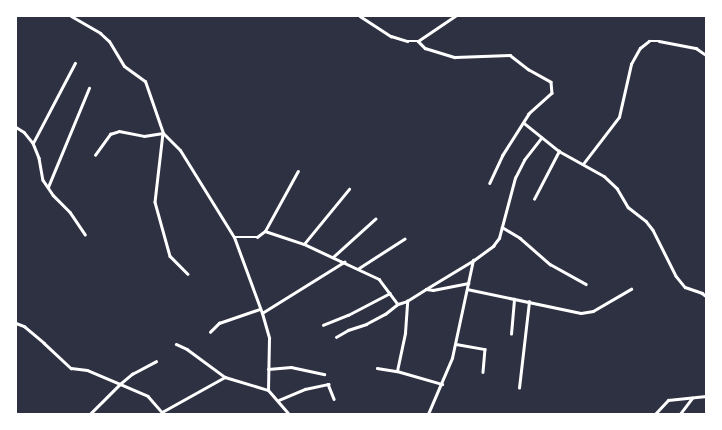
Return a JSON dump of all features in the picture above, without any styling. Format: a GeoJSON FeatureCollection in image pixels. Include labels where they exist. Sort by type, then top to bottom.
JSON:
{"type":"FeatureCollection","features":[{"type":"Feature","properties":{"kind":"street"},"geometry":{"type":"LineString","coordinates":[[71,16],[100,33],[109,41],[124,66],[145,81],[163,133],[155,202],[170,256],[188,274]]}},
{"type":"Feature","properties":{"kind":"street"},"geometry":{"type":"LineString","coordinates":[[360,16],[391,36],[407,41],[418,41],[455,16]]}},
{"type":"Feature","properties":{"kind":"street"},"geometry":{"type":"LineString","coordinates":[[418,41],[425,48],[455,57],[510,55],[528,69],[551,82],[552,93],[529,114],[503,156],[490,183]]}},
{"type":"Feature","properties":{"kind":"street"},"geometry":{"type":"LineString","coordinates":[[583,164],[619,117],[631,64],[640,48],[649,41],[659,41],[696,48],[706,55]]}},
{"type":"Feature","properties":{"kind":"street"},"geometry":{"type":"LineString","coordinates":[[33,142],[75,63]]}},
{"type":"Feature","properties":{"kind":"street"},"geometry":{"type":"LineString","coordinates":[[48,188],[89,88]]}},
{"type":"Feature","properties":{"kind":"street"},"geometry":{"type":"LineString","coordinates":[[524,123],[559,152],[604,176],[617,188],[628,207],[646,221],[666,253],[676,276],[685,287],[706,296]]}},
{"type":"Feature","properties":{"kind":"street"},"geometry":{"type":"LineString","coordinates":[[16,126],[33,142],[39,158],[43,180],[48,188],[70,212],[85,234]]}},
{"type":"Feature","properties":{"kind":"street"},"geometry":{"type":"LineString","coordinates":[[95,155],[110,134],[119,131],[144,136],[163,133]]}},
{"type":"Feature","properties":{"kind":"street"},"geometry":{"type":"LineString","coordinates":[[163,133],[180,150],[234,237],[262,313],[269,338],[267,369],[268,390]]}},
{"type":"Feature","properties":{"kind":"street"},"geometry":{"type":"LineString","coordinates":[[336,337],[348,330],[366,324],[385,314],[398,304],[408,301],[474,260],[493,246],[499,238],[515,178],[524,160],[542,138]]}},
{"type":"Feature","properties":{"kind":"street"},"geometry":{"type":"LineString","coordinates":[[534,199],[559,152]]}},
{"type":"Feature","properties":{"kind":"street"},"geometry":{"type":"LineString","coordinates":[[234,237],[257,237],[265,231],[298,171]]}},
{"type":"Feature","properties":{"kind":"street"},"geometry":{"type":"LineString","coordinates":[[304,244],[348,189]]}},
{"type":"Feature","properties":{"kind":"street"},"geometry":{"type":"LineString","coordinates":[[333,257],[375,219]]}},
{"type":"Feature","properties":{"kind":"street"},"geometry":{"type":"LineString","coordinates":[[502,227],[520,238],[550,264],[586,284]]}},
{"type":"Feature","properties":{"kind":"street"},"geometry":{"type":"LineString","coordinates":[[265,231],[304,244],[359,268],[379,279],[398,304]]}},
{"type":"Feature","properties":{"kind":"street"},"geometry":{"type":"LineString","coordinates":[[359,268],[404,239]]}},
{"type":"Feature","properties":{"kind":"street"},"geometry":{"type":"LineString","coordinates":[[428,414],[442,384],[456,344],[474,260]]}},
{"type":"Feature","properties":{"kind":"street"},"geometry":{"type":"LineString","coordinates":[[262,313],[344,262]]}},
{"type":"Feature","properties":{"kind":"street"},"geometry":{"type":"LineString","coordinates":[[426,289],[433,290],[468,283]]}},
{"type":"Feature","properties":{"kind":"street"},"geometry":{"type":"LineString","coordinates":[[467,289],[581,313],[593,311],[631,289]]}},
{"type":"Feature","properties":{"kind":"street"},"geometry":{"type":"LineString","coordinates":[[323,325],[348,315],[390,293]]}},
{"type":"Feature","properties":{"kind":"street"},"geometry":{"type":"LineString","coordinates":[[511,334],[514,299]]}},
{"type":"Feature","properties":{"kind":"street"},"geometry":{"type":"LineString","coordinates":[[397,371],[405,333],[408,301]]}},
{"type":"Feature","properties":{"kind":"street"},"geometry":{"type":"LineString","coordinates":[[519,388],[529,302]]}},
{"type":"Feature","properties":{"kind":"street"},"geometry":{"type":"LineString","coordinates":[[210,332],[219,323],[260,309]]}},
{"type":"Feature","properties":{"kind":"street"},"geometry":{"type":"LineString","coordinates":[[16,323],[29,330],[71,368],[87,370],[148,396],[162,412],[225,377]]}},
{"type":"Feature","properties":{"kind":"street"},"geometry":{"type":"LineString","coordinates":[[176,344],[188,349],[225,377],[268,390],[279,400],[289,414]]}},
{"type":"Feature","properties":{"kind":"street"},"geometry":{"type":"LineString","coordinates":[[456,344],[485,349],[483,372]]}},
{"type":"Feature","properties":{"kind":"street"},"geometry":{"type":"LineString","coordinates":[[90,414],[132,374],[156,360]]}},
{"type":"Feature","properties":{"kind":"street"},"geometry":{"type":"LineString","coordinates":[[267,369],[291,367],[324,374]]}},
{"type":"Feature","properties":{"kind":"street"},"geometry":{"type":"LineString","coordinates":[[377,368],[397,371],[442,384]]}},
{"type":"Feature","properties":{"kind":"street"},"geometry":{"type":"LineString","coordinates":[[279,400],[304,389],[328,384],[334,399]]}},
{"type":"Feature","properties":{"kind":"street"},"geometry":{"type":"LineString","coordinates":[[655,414],[668,400],[706,396]]}},
{"type":"Feature","properties":{"kind":"street"},"geometry":{"type":"LineString","coordinates":[[680,414],[692,397]]}}]}
